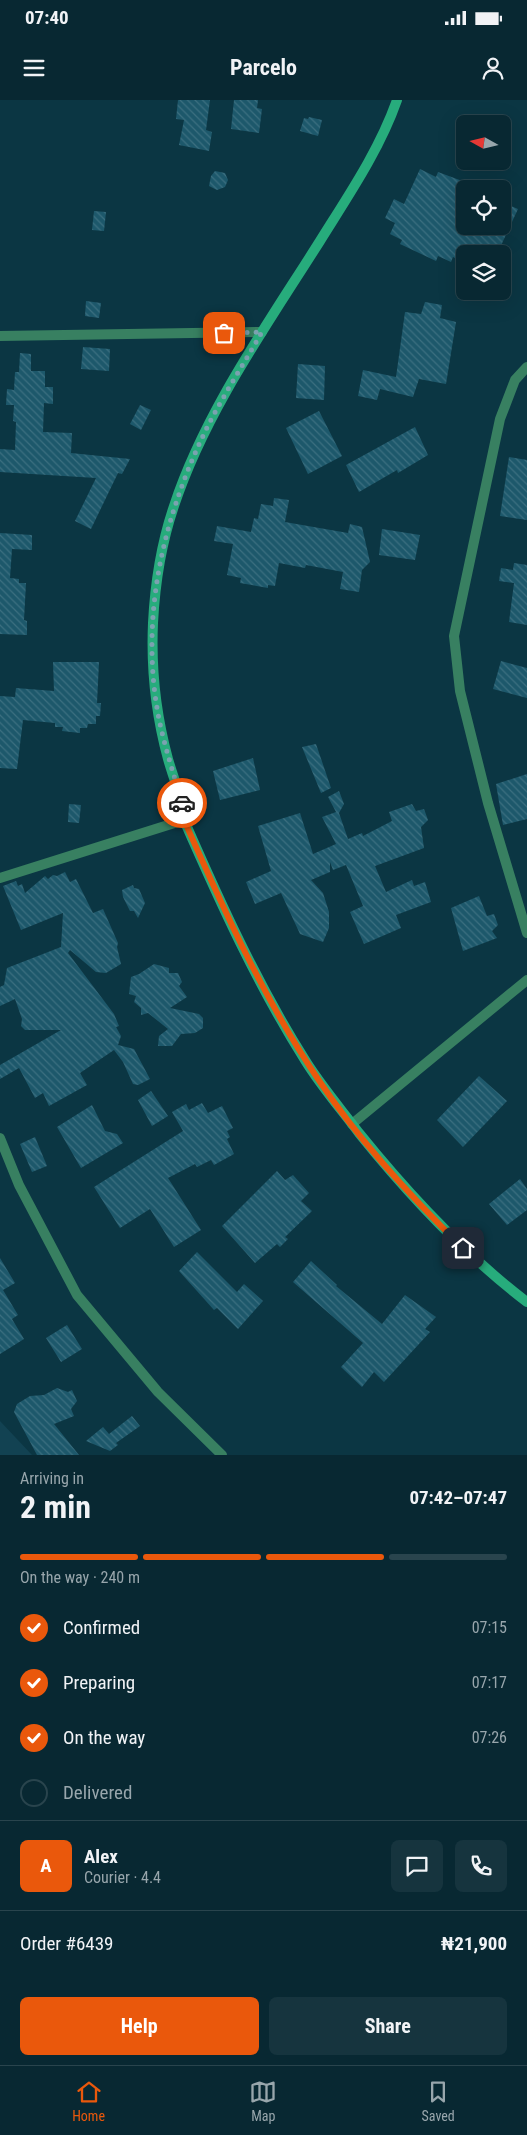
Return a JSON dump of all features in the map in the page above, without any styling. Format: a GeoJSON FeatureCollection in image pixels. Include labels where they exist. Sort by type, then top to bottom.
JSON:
{"type":"FeatureCollection","features":[{"type":"Feature","properties":{"kind":"main road"},"geometry":{"type":"LineString","coordinates":[[397,100],[372,158],[262,332],[202,437],[174,507],[160,564],[153,622],[154,676],[159,718],[168,759],[182,803],[184,820],[225,912],[257,977],[305,1060],[352,1124],[403,1185],[479,1263],[527,1302]]}},
{"type":"Feature","properties":{"kind":"street"},"geometry":{"type":"LineString","coordinates":[[0,336],[262,332]]}},
{"type":"Feature","properties":{"kind":"street"},"geometry":{"type":"LineString","coordinates":[[527,367],[516,380],[500,419],[454,636],[462,700],[488,803],[527,933]]}},
{"type":"Feature","properties":{"kind":"street"},"geometry":{"type":"LineString","coordinates":[[0,878],[184,820]]}},
{"type":"Feature","properties":{"kind":"street"},"geometry":{"type":"LineString","coordinates":[[352,1124],[527,980]]}},
{"type":"Feature","properties":{"kind":"street"},"geometry":{"type":"LineString","coordinates":[[0,1138],[19,1185],[77,1296],[158,1392],[222,1455]]}},
{"type":"Feature","properties":{"kind":"shaded area"},"geometry":{"type":"Polygon","coordinates":[[[0,1421],[32,1455],[0,1455],[0,1421]]]}},
{"type":"Feature","properties":{"kind":"building"},"geometry":{"type":"Polygon","coordinates":[[[178,100],[210,100],[206,130],[212,132],[209,151],[179,145],[184,120],[176,119],[178,100]]]}},
{"type":"Feature","properties":{"kind":"building"},"geometry":{"type":"Polygon","coordinates":[[[234,100],[258,100],[257,108],[262,109],[259,133],[231,129],[234,100]]]}},
{"type":"Feature","properties":{"kind":"building"},"geometry":{"type":"Polygon","coordinates":[[[309,117],[322,120],[318,136],[300,131],[304,118],[308,119],[309,117]]]}},
{"type":"Feature","properties":{"kind":"building"},"geometry":{"type":"Polygon","coordinates":[[[420,169],[436,177],[438,172],[460,180],[456,180],[456,235],[506,235],[501,245],[456,245],[456,258],[453,257],[451,262],[438,256],[436,261],[400,244],[402,240],[390,234],[395,223],[385,218],[394,199],[404,204],[420,169]]]}},
{"type":"Feature","properties":{"kind":"building"},"geometry":{"type":"Polygon","coordinates":[[[215,171],[225,173],[228,180],[225,187],[217,190],[209,186],[211,176],[215,171]]]}},
{"type":"Feature","properties":{"kind":"building"},"geometry":{"type":"Polygon","coordinates":[[[511,206],[518,209],[511,224],[511,206]]]}},
{"type":"Feature","properties":{"kind":"building"},"geometry":{"type":"Polygon","coordinates":[[[94,211],[106,212],[104,231],[92,230],[94,211]]]}},
{"type":"Feature","properties":{"kind":"building"},"geometry":{"type":"Polygon","coordinates":[[[86,301],[101,303],[99,318],[85,316],[86,301]]]}},
{"type":"Feature","properties":{"kind":"building"},"geometry":{"type":"Polygon","coordinates":[[[425,302],[442,305],[440,318],[456,322],[446,384],[419,379],[413,397],[380,389],[377,400],[358,396],[363,370],[396,377],[405,312],[421,314],[425,302]]]}},
{"type":"Feature","properties":{"kind":"building"},"geometry":{"type":"Polygon","coordinates":[[[83,347],[110,349],[109,371],[81,369],[83,347]]]}},
{"type":"Feature","properties":{"kind":"building"},"geometry":{"type":"Polygon","coordinates":[[[20,353],[31,354],[31,371],[45,371],[45,387],[53,387],[53,404],[44,403],[43,432],[72,433],[71,453],[130,459],[122,474],[118,473],[91,529],[75,521],[96,478],[0,472],[0,449],[15,450],[16,422],[13,421],[14,405],[6,405],[7,389],[14,390],[15,372],[19,372],[20,353]]]}},
{"type":"Feature","properties":{"kind":"building"},"geometry":{"type":"Polygon","coordinates":[[[298,364],[325,366],[324,400],[296,398],[298,364]]]}},
{"type":"Feature","properties":{"kind":"building"},"geometry":{"type":"Polygon","coordinates":[[[140,405],[151,410],[141,430],[130,424],[140,405]]]}},
{"type":"Feature","properties":{"kind":"building"},"geometry":{"type":"Polygon","coordinates":[[[319,411],[342,456],[308,474],[286,428],[319,411]]]}},
{"type":"Feature","properties":{"kind":"building"},"geometry":{"type":"Polygon","coordinates":[[[415,427],[428,455],[398,473],[397,470],[359,492],[346,465],[415,427]]]}},
{"type":"Feature","properties":{"kind":"building"},"geometry":{"type":"Polygon","coordinates":[[[509,457],[527,460],[527,520],[500,516],[509,457]]]}},
{"type":"Feature","properties":{"kind":"building"},"geometry":{"type":"Polygon","coordinates":[[[274,498],[289,500],[285,522],[348,533],[350,524],[362,527],[370,562],[362,570],[359,592],[340,589],[343,572],[306,565],[305,568],[279,563],[275,586],[268,585],[268,588],[240,583],[241,578],[227,575],[233,544],[214,541],[217,526],[251,532],[254,518],[258,519],[261,504],[273,506],[274,498]]]}},
{"type":"Feature","properties":{"kind":"building"},"geometry":{"type":"Polygon","coordinates":[[[382,529],[420,535],[415,560],[379,555],[382,529]]]}},
{"type":"Feature","properties":{"kind":"building"},"geometry":{"type":"Polygon","coordinates":[[[0,533],[32,535],[32,550],[12,549],[10,578],[19,579],[19,583],[26,583],[24,620],[27,621],[27,635],[0,634],[0,533]]]}},
{"type":"Feature","properties":{"kind":"building"},"geometry":{"type":"Polygon","coordinates":[[[514,563],[527,565],[527,625],[509,622],[514,583],[499,581],[501,568],[513,570],[514,563]]]}},
{"type":"Feature","properties":{"kind":"building"},"geometry":{"type":"Polygon","coordinates":[[[501,661],[527,668],[527,698],[493,689],[501,661]]]}},
{"type":"Feature","properties":{"kind":"building"},"geometry":{"type":"Polygon","coordinates":[[[53,662],[99,662],[97,703],[101,703],[100,716],[96,716],[96,724],[88,724],[87,728],[80,728],[80,733],[62,731],[63,727],[55,727],[55,723],[23,720],[17,769],[0,768],[0,696],[15,697],[16,688],[54,691],[53,662]]]}},
{"type":"Feature","properties":{"kind":"building"},"geometry":{"type":"Polygon","coordinates":[[[316,744],[331,788],[321,793],[302,747],[316,744]]]}},
{"type":"Feature","properties":{"kind":"building"},"geometry":{"type":"Polygon","coordinates":[[[253,758],[260,790],[220,800],[213,771],[253,758]]]}},
{"type":"Feature","properties":{"kind":"building"},"geometry":{"type":"Polygon","coordinates":[[[527,774],[527,819],[503,825],[496,784],[527,774]]]}},
{"type":"Feature","properties":{"kind":"building"},"geometry":{"type":"Polygon","coordinates":[[[339,791],[344,804],[339,813],[348,839],[362,833],[363,836],[392,821],[389,812],[412,804],[416,811],[424,809],[428,820],[421,827],[424,848],[375,866],[386,892],[412,880],[414,886],[425,882],[431,902],[396,915],[401,928],[364,944],[350,912],[363,906],[346,865],[333,870],[330,862],[330,872],[311,880],[323,893],[329,912],[329,928],[323,942],[300,934],[281,893],[255,904],[246,882],[271,871],[258,826],[300,813],[313,854],[336,844],[322,817],[336,812],[328,797],[339,791]]]}},
{"type":"Feature","properties":{"kind":"building"},"geometry":{"type":"Polygon","coordinates":[[[69,804],[81,805],[79,823],[68,822],[69,804]]]}},
{"type":"Feature","properties":{"kind":"building"},"geometry":{"type":"Polygon","coordinates":[[[65,872],[70,882],[76,879],[93,913],[103,909],[118,943],[117,947],[121,964],[106,973],[96,972],[70,950],[68,953],[114,1014],[119,1026],[116,1027],[121,1036],[118,1045],[134,1049],[150,1079],[138,1085],[133,1084],[123,1062],[114,1050],[80,1073],[87,1085],[49,1106],[43,1093],[35,1098],[19,1068],[0,1079],[0,1065],[61,1030],[25,1030],[21,1026],[22,1019],[15,999],[0,1006],[0,987],[4,985],[7,968],[61,947],[63,913],[21,930],[3,886],[16,881],[18,886],[22,884],[25,893],[45,876],[48,879],[53,875],[57,876],[65,872]]]}},
{"type":"Feature","properties":{"kind":"building"},"geometry":{"type":"Polygon","coordinates":[[[133,885],[134,888],[139,889],[145,903],[138,918],[134,911],[130,911],[123,897],[122,890],[133,885]]]}},
{"type":"Feature","properties":{"kind":"building"},"geometry":{"type":"Polygon","coordinates":[[[479,896],[487,916],[494,914],[498,925],[492,931],[497,938],[463,951],[451,908],[479,896]]]}},
{"type":"Feature","properties":{"kind":"building"},"geometry":{"type":"Polygon","coordinates":[[[154,964],[169,968],[169,973],[178,973],[182,982],[179,986],[187,997],[170,1008],[199,1014],[203,1018],[203,1028],[195,1033],[181,1034],[172,1046],[158,1046],[159,1036],[168,1029],[148,1013],[141,1015],[141,1008],[134,1002],[136,996],[129,994],[131,977],[154,964]]]}},
{"type":"Feature","properties":{"kind":"building"},"geometry":{"type":"Polygon","coordinates":[[[479,1076],[507,1101],[463,1147],[437,1120],[479,1076]]]}},
{"type":"Feature","properties":{"kind":"building"},"geometry":{"type":"Polygon","coordinates":[[[151,1091],[168,1116],[152,1126],[138,1100],[151,1091]]]}},
{"type":"Feature","properties":{"kind":"building"},"geometry":{"type":"Polygon","coordinates":[[[202,1103],[208,1113],[222,1106],[233,1128],[227,1131],[230,1137],[227,1139],[234,1154],[214,1165],[211,1160],[197,1167],[195,1164],[168,1178],[201,1230],[174,1247],[150,1209],[120,1228],[94,1187],[183,1131],[172,1112],[186,1104],[189,1110],[202,1103]]]}},
{"type":"Feature","properties":{"kind":"building"},"geometry":{"type":"Polygon","coordinates":[[[92,1105],[105,1131],[117,1134],[123,1143],[81,1168],[57,1127],[92,1105]]]}},
{"type":"Feature","properties":{"kind":"building"},"geometry":{"type":"Polygon","coordinates":[[[35,1137],[47,1166],[32,1172],[20,1144],[35,1137]]]}},
{"type":"Feature","properties":{"kind":"building"},"geometry":{"type":"Polygon","coordinates":[[[277,1171],[285,1180],[293,1175],[309,1193],[301,1201],[312,1211],[285,1237],[288,1239],[280,1247],[277,1244],[255,1263],[222,1226],[277,1171]]]}},
{"type":"Feature","properties":{"kind":"building"},"geometry":{"type":"Polygon","coordinates":[[[520,1179],[527,1189],[527,1210],[507,1225],[489,1204],[520,1179]]]}},
{"type":"Feature","properties":{"kind":"building"},"geometry":{"type":"Polygon","coordinates":[[[197,1252],[237,1292],[244,1284],[263,1301],[238,1329],[217,1308],[214,1310],[179,1271],[197,1252]]]}},
{"type":"Feature","properties":{"kind":"building"},"geometry":{"type":"Polygon","coordinates":[[[0,1258],[15,1283],[3,1290],[18,1315],[12,1319],[24,1339],[0,1354],[0,1258]]]}},
{"type":"Feature","properties":{"kind":"building"},"geometry":{"type":"Polygon","coordinates":[[[311,1261],[336,1286],[382,1324],[405,1295],[436,1317],[425,1329],[430,1332],[384,1382],[374,1372],[362,1387],[341,1367],[363,1343],[293,1282],[311,1261]]]}},
{"type":"Feature","properties":{"kind":"building"},"geometry":{"type":"Polygon","coordinates":[[[67,1325],[82,1349],[61,1362],[46,1338],[67,1325]]]}},
{"type":"Feature","properties":{"kind":"building"},"geometry":{"type":"Polygon","coordinates":[[[57,1388],[68,1392],[72,1390],[77,1401],[71,1409],[74,1416],[54,1424],[79,1455],[37,1455],[14,1412],[17,1404],[30,1396],[44,1395],[57,1388]]]}},
{"type":"Feature","properties":{"kind":"building"},"geometry":{"type":"Polygon","coordinates":[[[132,1416],[140,1426],[116,1443],[118,1445],[110,1451],[86,1441],[103,1427],[109,1434],[132,1416]]]}},
{"type":"Feature","properties":{"kind":"way so far"},"geometry":{"type":"LineString","coordinates":[[182,803],[168,759],[159,718],[154,676],[153,622],[164,542],[186,475],[202,437],[262,332],[224,333]]}},
{"type":"Feature","properties":{"kind":"route"},"geometry":{"type":"LineString","coordinates":[[182,803],[184,820],[241,946],[305,1060],[321,1084],[403,1185],[463,1248]]}}]}
